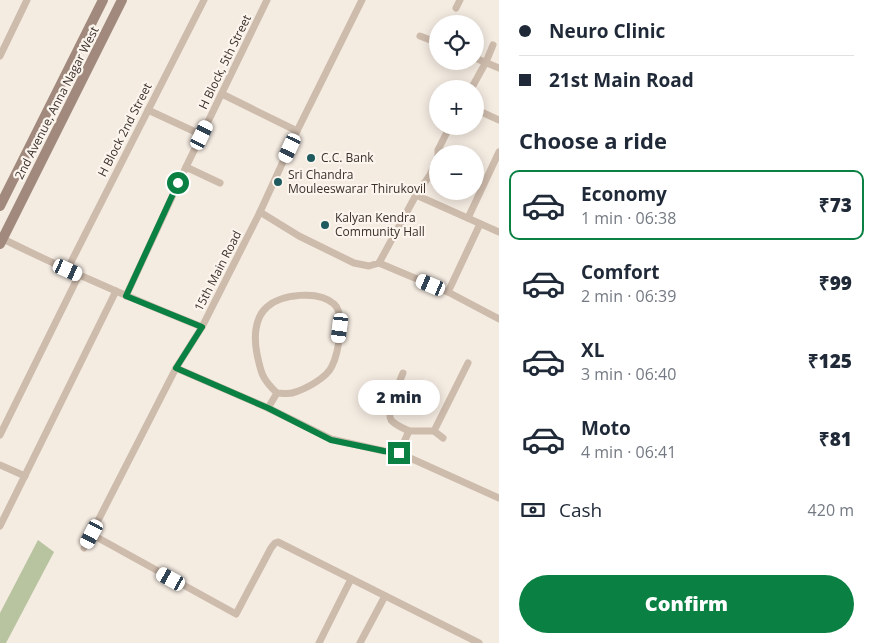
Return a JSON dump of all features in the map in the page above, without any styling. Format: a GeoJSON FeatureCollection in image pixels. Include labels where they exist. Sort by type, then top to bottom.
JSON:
{"type":"FeatureCollection","features":[{"type":"Feature","properties":{"kind":"main road","name":"2nd Avenue, Anna Nagar West"},"geometry":{"type":"LineString","coordinates":[[0,206],[103,0]]}},
{"type":"Feature","properties":{"kind":"main road","name":"2nd Avenue, Anna Nagar West"},"geometry":{"type":"LineString","coordinates":[[1,242],[122,0]]}},
{"type":"Feature","properties":{"kind":"street"},"geometry":{"type":"LineString","coordinates":[[0,56],[28,0]]}},
{"type":"Feature","properties":{"kind":"street","name":"H Block 2nd Street"},"geometry":{"type":"LineString","coordinates":[[68,270],[204,0]]}},
{"type":"Feature","properties":{"kind":"street","name":"H Block, 5th Street"},"geometry":{"type":"LineString","coordinates":[[126,296],[267,0]]}},
{"type":"Feature","properties":{"kind":"street","name":"15th Main Road"},"geometry":{"type":"LineString","coordinates":[[84,548],[176,368],[202,327],[260,212],[297,131],[362,0]]}},
{"type":"Feature","properties":{"kind":"street"},"geometry":{"type":"LineString","coordinates":[[456,8],[460,0]]}},
{"type":"Feature","properties":{"kind":"street"},"geometry":{"type":"LineString","coordinates":[[420,36],[429,40]]}},
{"type":"Feature","properties":{"kind":"street"},"geometry":{"type":"LineString","coordinates":[[476,80],[493,45]]}},
{"type":"Feature","properties":{"kind":"street"},"geometry":{"type":"LineString","coordinates":[[486,62],[499,68]]}},
{"type":"Feature","properties":{"kind":"street"},"geometry":{"type":"LineString","coordinates":[[222,94],[297,131]]}},
{"type":"Feature","properties":{"kind":"street"},"geometry":{"type":"LineString","coordinates":[[148,110],[202,135]]}},
{"type":"Feature","properties":{"kind":"street"},"geometry":{"type":"LineString","coordinates":[[484,113],[499,120]]}},
{"type":"Feature","properties":{"kind":"street"},"geometry":{"type":"LineString","coordinates":[[468,218],[499,152]]}},
{"type":"Feature","properties":{"kind":"street"},"geometry":{"type":"LineString","coordinates":[[186,167],[220,183]]}},
{"type":"Feature","properties":{"kind":"street"},"geometry":{"type":"LineString","coordinates":[[260,212],[300,236],[354,264],[369,266],[379,262],[416,195],[429,176]]}},
{"type":"Feature","properties":{"kind":"street"},"geometry":{"type":"LineString","coordinates":[[416,195],[499,232]]}},
{"type":"Feature","properties":{"kind":"street"},"geometry":{"type":"LineString","coordinates":[[448,292],[480,224]]}},
{"type":"Feature","properties":{"kind":"street"},"geometry":{"type":"LineString","coordinates":[[1,242],[202,327]]}},
{"type":"Feature","properties":{"kind":"street"},"geometry":{"type":"LineString","coordinates":[[379,262],[448,292],[499,319]]}},
{"type":"Feature","properties":{"kind":"street"},"geometry":{"type":"LineString","coordinates":[[0,435],[78,275]]}},
{"type":"Feature","properties":{"kind":"street"},"geometry":{"type":"LineString","coordinates":[[0,526],[116,291]]}},
{"type":"Feature","properties":{"kind":"street"},"geometry":{"type":"LineString","coordinates":[[300,295],[324,298],[335,304],[339,312],[340,328],[336,355],[331,369],[322,378],[291,394],[277,393],[262,376],[255,346],[257,325],[266,308],[277,300],[300,295]]}},
{"type":"Feature","properties":{"kind":"street"},"geometry":{"type":"LineString","coordinates":[[434,431],[468,363]]}},
{"type":"Feature","properties":{"kind":"street"},"geometry":{"type":"LineString","coordinates":[[176,368],[268,408],[331,440],[399,453],[499,498]]}},
{"type":"Feature","properties":{"kind":"street"},"geometry":{"type":"LineString","coordinates":[[403,373],[389,418],[393,423],[409,431],[434,431],[443,438]]}},
{"type":"Feature","properties":{"kind":"street"},"geometry":{"type":"LineString","coordinates":[[268,408],[277,393]]}},
{"type":"Feature","properties":{"kind":"street"},"geometry":{"type":"LineString","coordinates":[[399,453],[409,431]]}},
{"type":"Feature","properties":{"kind":"street"},"geometry":{"type":"LineString","coordinates":[[0,465],[25,476]]}},
{"type":"Feature","properties":{"kind":"street"},"geometry":{"type":"LineString","coordinates":[[92,534],[236,614],[271,548],[275,543],[281,543],[480,643]]}},
{"type":"Feature","properties":{"kind":"street"},"geometry":{"type":"LineString","coordinates":[[319,643],[351,579]]}},
{"type":"Feature","properties":{"kind":"street"},"geometry":{"type":"LineString","coordinates":[[360,643],[385,596]]}},
{"type":"Feature","properties":{"kind":"green space"},"geometry":{"type":"Polygon","coordinates":[[[38,540],[54,552],[6,643],[0,643],[0,613],[38,540]]]}},
{"type":"Feature","properties":{"kind":"place","name":"C.C. Bank"},"geometry":{"type":"Point","coordinates":[311,158]}},
{"type":"Feature","properties":{"kind":"place","name":"Sri Chandra Mouleeswarar Thirukovil"},"geometry":{"type":"Point","coordinates":[278,182]}},
{"type":"Feature","properties":{"kind":"place","name":"Kalyan Kendra Community Hall"},"geometry":{"type":"Point","coordinates":[325,225]}},
{"type":"Feature","properties":{"kind":"route"},"geometry":{"type":"LineString","coordinates":[[178,183],[126,296],[202,327],[176,368],[268,408],[331,440],[399,453]]}}]}
